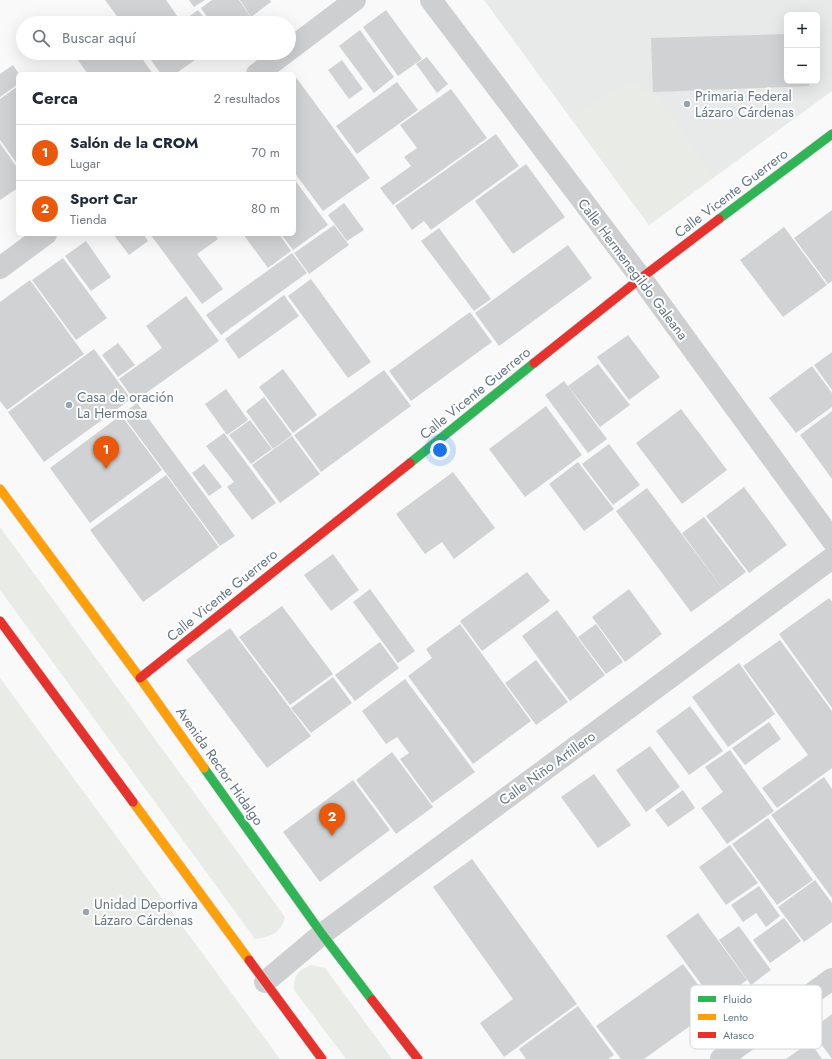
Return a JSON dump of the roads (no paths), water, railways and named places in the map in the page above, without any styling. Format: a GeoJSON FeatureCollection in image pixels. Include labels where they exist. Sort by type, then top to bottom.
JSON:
{"type":"FeatureCollection","features":[{"type":"Feature","properties":{"kind":"street"},"geometry":{"type":"LineString","coordinates":[[296,45],[356,0]]}},
{"type":"Feature","properties":{"kind":"street","name":"Calle Hermenegildo Galeana"},"geometry":{"type":"LineString","coordinates":[[432,0],[641,278],[832,540]]}},
{"type":"Feature","properties":{"kind":"street"},"geometry":{"type":"LineString","coordinates":[[261,72],[276,60]]}},
{"type":"Feature","properties":{"kind":"street","name":"Calle Vicente Guerrero"},"geometry":{"type":"LineString","coordinates":[[140,678],[641,278],[832,134]]}},
{"type":"Feature","properties":{"kind":"street"},"geometry":{"type":"LineString","coordinates":[[0,268],[43,236]]}},
{"type":"Feature","properties":{"kind":"street","name":"Avenida Rector Hidalgo"},"geometry":{"type":"LineString","coordinates":[[0,489],[140,678],[322,934],[418,1059]]}},
{"type":"Feature","properties":{"kind":"street","name":"Calle Niño Artillero"},"geometry":{"type":"LineString","coordinates":[[265,982],[322,934],[832,558]]}},
{"type":"Feature","properties":{"kind":"street"},"geometry":{"type":"LineString","coordinates":[[0,621],[322,1059]]}},
{"type":"Feature","properties":{"kind":"street"},"geometry":{"type":"LineString","coordinates":[[822,986],[832,979]]}},
{"type":"Feature","properties":{"kind":"street"},"geometry":{"type":"LineString","coordinates":[[721,1059],[735,1049]]}},
{"type":"Feature","properties":{"kind":"place","name":"Primaria Federal Lázaro Cárdenas"},"geometry":{"type":"Point","coordinates":[687,104]}},
{"type":"Feature","properties":{"kind":"place","name":"Casa de oración La Hermosa"},"geometry":{"type":"Point","coordinates":[69,405]}},
{"type":"Feature","properties":{"kind":"place","name":"Salón de la CROM"},"geometry":{"type":"Point","coordinates":[106,469]}},
{"type":"Feature","properties":{"kind":"place","name":"Sport Car"},"geometry":{"type":"Point","coordinates":[332,836]}},
{"type":"Feature","properties":{"kind":"place","name":"Unidad Deportiva Lázaro Cárdenas"},"geometry":{"type":"Point","coordinates":[86,912]}}]}
